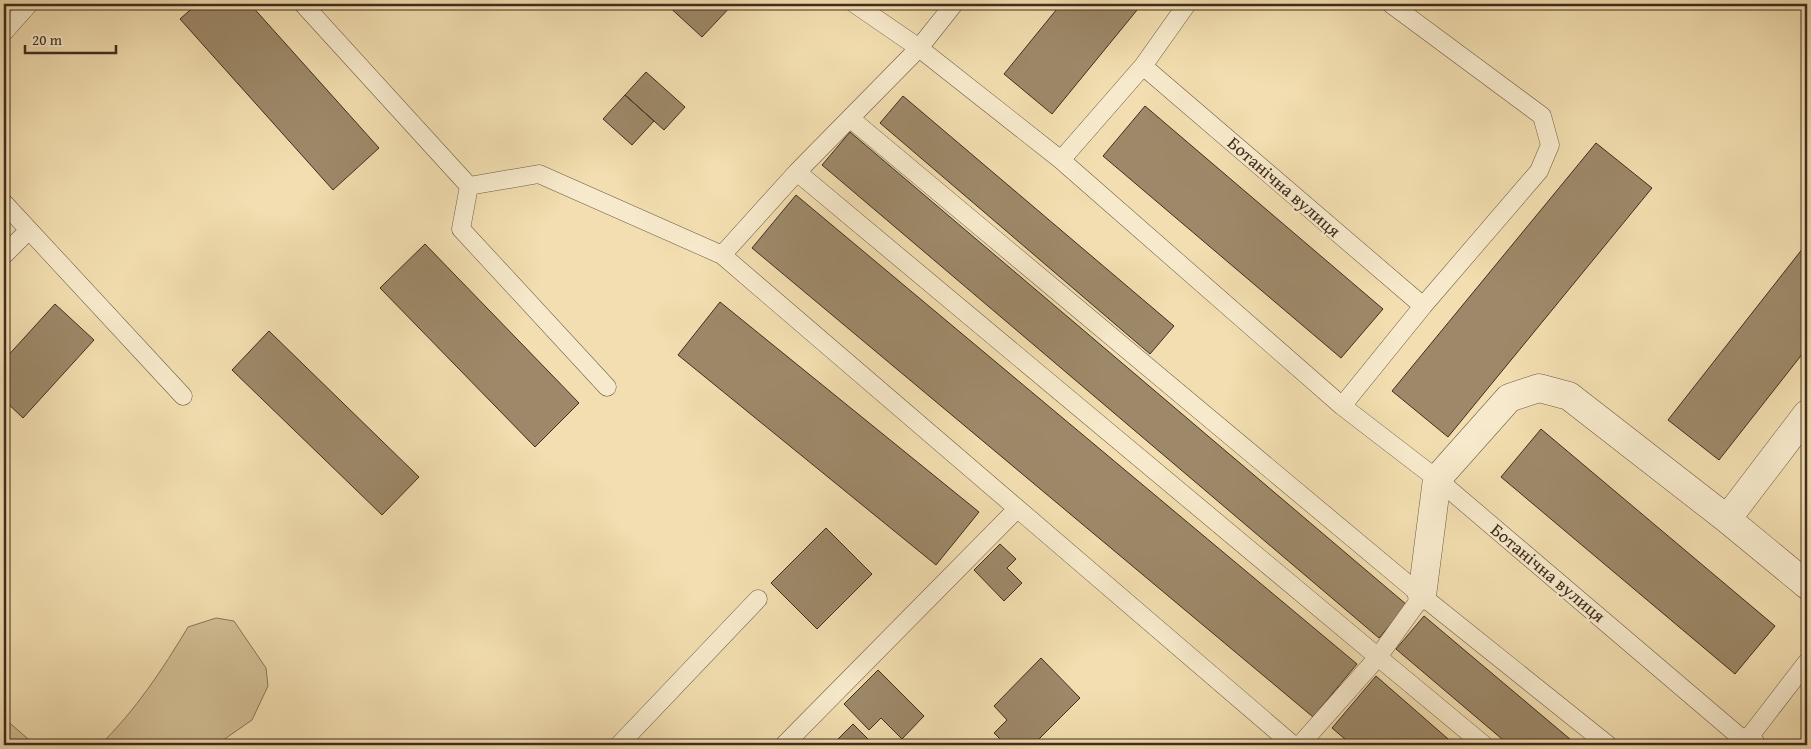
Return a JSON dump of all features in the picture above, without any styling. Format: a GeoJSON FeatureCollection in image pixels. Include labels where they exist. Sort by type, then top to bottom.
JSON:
{"type":"FeatureCollection","features":[{"type":"Feature","properties":{"kind":"street"},"geometry":{"type":"LineString","coordinates":[[1422,596],[1437,479],[1509,398],[1539,388],[1569,396],[1727,519],[1807,585]]}},
{"type":"Feature","properties":{"kind":"street"},"geometry":{"type":"LineString","coordinates":[[1727,519],[1807,414]]}},
{"type":"Feature","properties":{"kind":"lane"},"geometry":{"type":"LineString","coordinates":[[4,32],[29,4]]}},
{"type":"Feature","properties":{"kind":"lane"},"geometry":{"type":"LineString","coordinates":[[304,4],[469,186]]}},
{"type":"Feature","properties":{"kind":"lane","name":"Ботанічна вулиця"},"geometry":{"type":"LineString","coordinates":[[855,4],[919,48],[1061,160],[1342,406],[1437,479],[1747,744]]}},
{"type":"Feature","properties":{"kind":"lane"},"geometry":{"type":"LineString","coordinates":[[722,255],[797,172],[919,48],[954,4]]}},
{"type":"Feature","properties":{"kind":"lane"},"geometry":{"type":"LineString","coordinates":[[1061,160],[1143,66],[1187,4]]}},
{"type":"Feature","properties":{"kind":"lane"},"geometry":{"type":"LineString","coordinates":[[1342,406],[1423,306],[1539,171],[1550,145],[1542,116],[1391,4]]}},
{"type":"Feature","properties":{"kind":"lane","name":"Ботанічна вулиця"},"geometry":{"type":"LineString","coordinates":[[1143,66],[1423,306]]}},
{"type":"Feature","properties":{"kind":"lane"},"geometry":{"type":"LineString","coordinates":[[851,118],[1422,596],[1608,745]]}},
{"type":"Feature","properties":{"kind":"lane"},"geometry":{"type":"LineString","coordinates":[[797,172],[1484,745]]}},
{"type":"Feature","properties":{"kind":"lane"},"geometry":{"type":"LineString","coordinates":[[469,186],[539,174],[722,255],[1292,745]]}},
{"type":"Feature","properties":{"kind":"lane"},"geometry":{"type":"LineString","coordinates":[[469,186],[461,229],[607,387]]}},
{"type":"Feature","properties":{"kind":"lane"},"geometry":{"type":"LineString","coordinates":[[4,202],[184,396]]}},
{"type":"Feature","properties":{"kind":"lane"},"geometry":{"type":"LineString","coordinates":[[4,255],[29,230]]}},
{"type":"Feature","properties":{"kind":"lane"},"geometry":{"type":"LineString","coordinates":[[784,745],[1017,509]]}},
{"type":"Feature","properties":{"kind":"lane"},"geometry":{"type":"LineString","coordinates":[[1300,745],[1378,657],[1422,596]]}},
{"type":"Feature","properties":{"kind":"lane"},"geometry":{"type":"LineString","coordinates":[[619,745],[758,599]]}},
{"type":"Feature","properties":{"kind":"lane"},"geometry":{"type":"LineString","coordinates":[[1747,744],[1807,662]]}},
{"type":"Feature","properties":{"kind":"shaded area"},"geometry":{"type":"Polygon","coordinates":[[[216,618],[234,621],[266,668],[268,686],[252,720],[216,745],[100,745],[148,689],[188,627],[216,618]]]}},
{"type":"Feature","properties":{"kind":"shaded area"},"geometry":{"type":"Polygon","coordinates":[[[4,718],[35,745],[4,745],[4,718]]]}},
{"type":"Feature","properties":{"kind":"building"},"geometry":{"type":"Polygon","coordinates":[[[197,4],[250,4],[379,148],[333,190],[180,19],[197,4]]]}},
{"type":"Feature","properties":{"kind":"building"},"geometry":{"type":"Polygon","coordinates":[[[666,4],[733,4],[702,37],[666,4]]]}},
{"type":"Feature","properties":{"kind":"building"},"geometry":{"type":"Polygon","coordinates":[[[1061,4],[1142,4],[1052,114],[1004,74],[1061,4]]]}},
{"type":"Feature","properties":{"kind":"building"},"geometry":{"type":"Polygon","coordinates":[[[646,72],[685,107],[664,130],[625,95],[646,72]]]}},
{"type":"Feature","properties":{"kind":"building"},"geometry":{"type":"Polygon","coordinates":[[[625,95],[654,121],[632,145],[603,119],[625,95]]]}},
{"type":"Feature","properties":{"kind":"building"},"geometry":{"type":"Polygon","coordinates":[[[903,96],[1174,326],[1150,354],[880,123],[903,96]]]}},
{"type":"Feature","properties":{"kind":"building"},"geometry":{"type":"Polygon","coordinates":[[[1145,106],[1383,309],[1341,358],[1103,156],[1145,106]]]}},
{"type":"Feature","properties":{"kind":"building"},"geometry":{"type":"Polygon","coordinates":[[[850,132],[1407,605],[1379,638],[822,165],[850,132]]]}},
{"type":"Feature","properties":{"kind":"building"},"geometry":{"type":"Polygon","coordinates":[[[1596,143],[1652,188],[1448,437],[1392,391],[1596,143]]]}},
{"type":"Feature","properties":{"kind":"building"},"geometry":{"type":"Polygon","coordinates":[[[796,195],[1357,664],[1313,717],[752,248],[796,195]]]}},
{"type":"Feature","properties":{"kind":"building"},"geometry":{"type":"Polygon","coordinates":[[[1807,243],[1807,348],[1719,460],[1668,420],[1807,243]]]}},
{"type":"Feature","properties":{"kind":"building"},"geometry":{"type":"Polygon","coordinates":[[[425,244],[579,403],[535,447],[380,288],[425,244]]]}},
{"type":"Feature","properties":{"kind":"building"},"geometry":{"type":"Polygon","coordinates":[[[720,302],[979,512],[936,565],[678,355],[720,302]]]}},
{"type":"Feature","properties":{"kind":"building"},"geometry":{"type":"Polygon","coordinates":[[[55,304],[94,340],[23,418],[4,400],[4,360],[55,304]]]}},
{"type":"Feature","properties":{"kind":"building"},"geometry":{"type":"Polygon","coordinates":[[[269,331],[419,477],[382,515],[232,370],[269,331]]]}},
{"type":"Feature","properties":{"kind":"building"},"geometry":{"type":"Polygon","coordinates":[[[1541,429],[1775,626],[1735,674],[1501,477],[1541,429]]]}},
{"type":"Feature","properties":{"kind":"building"},"geometry":{"type":"Polygon","coordinates":[[[826,528],[872,574],[817,629],[771,583],[826,528]]]}},
{"type":"Feature","properties":{"kind":"building"},"geometry":{"type":"Polygon","coordinates":[[[1000,544],[1016,559],[1007,568],[1022,583],[1004,601],[974,570],[1000,544]]]}},
{"type":"Feature","properties":{"kind":"building"},"geometry":{"type":"Polygon","coordinates":[[[1424,616],[1577,745],[1509,745],[1396,649],[1424,616]]]}},
{"type":"Feature","properties":{"kind":"building"},"geometry":{"type":"Polygon","coordinates":[[[1041,658],[1080,698],[1033,745],[1006,745],[994,733],[1007,720],[994,706],[1041,658]]]}},
{"type":"Feature","properties":{"kind":"building"},"geometry":{"type":"Polygon","coordinates":[[[878,670],[924,716],[902,739],[881,718],[869,730],[844,704],[878,670]]]}},
{"type":"Feature","properties":{"kind":"building"},"geometry":{"type":"Polygon","coordinates":[[[1376,676],[1455,745],[1352,745],[1332,728],[1376,676]]]}},
{"type":"Feature","properties":{"kind":"building"},"geometry":{"type":"Polygon","coordinates":[[[853,724],[874,745],[832,745],[853,724]]]}}]}
